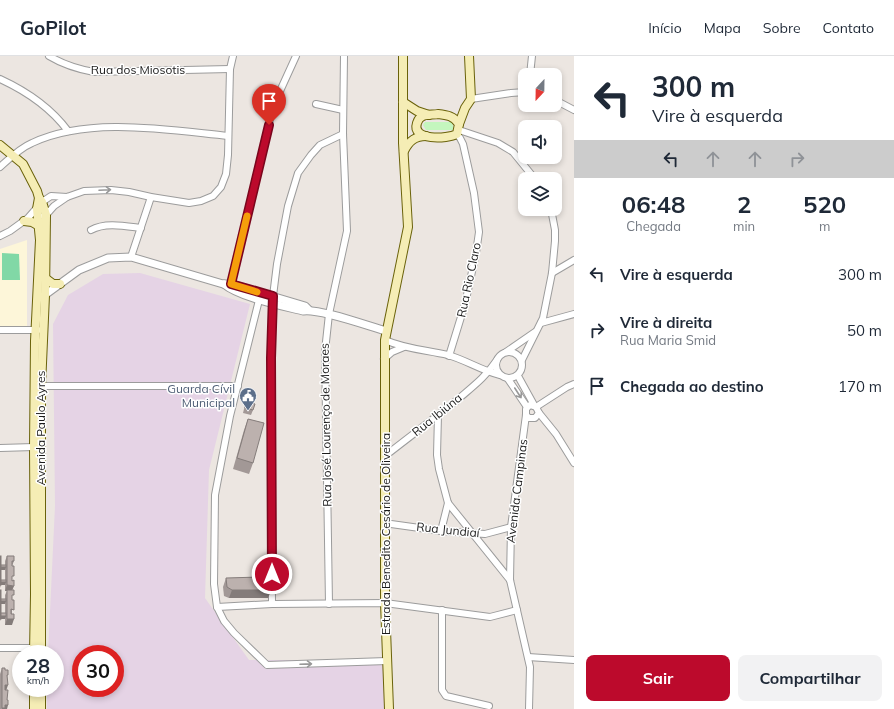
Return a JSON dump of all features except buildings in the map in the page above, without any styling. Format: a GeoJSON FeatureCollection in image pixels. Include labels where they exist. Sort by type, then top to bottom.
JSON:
{"type":"FeatureCollection","features":[{"type":"Feature","properties":{"kind":"main road","name":"Estrada Benedito Cesário de Oliveira"},"geometry":{"type":"LineString","coordinates":[[389,709],[385,603],[384,523],[386,385],[384,340],[408,227],[403,138],[403,56]]}},
{"type":"Feature","properties":{"kind":"main road"},"geometry":{"type":"LineString","coordinates":[[404,150],[412,139],[417,137],[423,135],[444,137],[452,136],[458,129],[465,108],[471,99],[469,56]]}},
{"type":"Feature","properties":{"kind":"main road"},"geometry":{"type":"LineString","coordinates":[[403,102],[426,115]]}},
{"type":"Feature","properties":{"kind":"main road"},"geometry":{"type":"LineString","coordinates":[[453,117],[465,108]]}},
{"type":"Feature","properties":{"kind":"main road"},"geometry":{"type":"LineString","coordinates":[[423,135],[416,130],[416,124],[418,120],[426,115]]}},
{"type":"Feature","properties":{"kind":"main road"},"geometry":{"type":"LineString","coordinates":[[403,138],[409,126],[416,117],[426,115],[446,115],[453,117]]}},
{"type":"Feature","properties":{"kind":"main road"},"geometry":{"type":"LineString","coordinates":[[403,117],[409,126],[423,135]]}},
{"type":"Feature","properties":{"kind":"main road"},"geometry":{"type":"LineString","coordinates":[[453,117],[458,129]]}},
{"type":"Feature","properties":{"kind":"main road","name":"Avenida Paulo Ayres"},"geometry":{"type":"LineString","coordinates":[[0,145],[23,164],[37,192],[46,215],[45,295],[35,329],[41,386],[38,645]]}},
{"type":"Feature","properties":{"kind":"main road","name":"Avenida Paulo Ayres"},"geometry":{"type":"LineString","coordinates":[[38,595],[34,447],[35,329],[40,240],[37,209],[40,200]]}},
{"type":"Feature","properties":{"kind":"main road"},"geometry":{"type":"LineString","coordinates":[[26,220],[39,222]]}},
{"type":"Feature","properties":{"kind":"main road"},"geometry":{"type":"LineString","coordinates":[[45,278],[53,284],[60,284]]}},
{"type":"Feature","properties":{"kind":"main road"},"geometry":{"type":"LineString","coordinates":[[34,447],[38,450],[41,463]]}},
{"type":"Feature","properties":{"kind":"main road"},"geometry":{"type":"LineString","coordinates":[[34,697],[34,709]]}},
{"type":"Feature","properties":{"kind":"main road"},"geometry":{"type":"LineString","coordinates":[[41,697],[41,709]]}},
{"type":"Feature","properties":{"kind":"street","name":"Rua dos Miosotis"},"geometry":{"type":"LineString","coordinates":[[49,56],[78,70],[94,72],[230,69]]}},
{"type":"Feature","properties":{"kind":"street"},"geometry":{"type":"LineString","coordinates":[[39,222],[54,206],[67,197],[84,191],[111,190],[129,192],[189,203],[202,201],[213,196],[221,187],[226,174],[230,69],[233,56]]}},
{"type":"Feature","properties":{"kind":"street"},"geometry":{"type":"LineString","coordinates":[[228,286],[272,111],[296,56]]}},
{"type":"Feature","properties":{"kind":"street","name":"Rua José Lourenço de Moraes"},"geometry":{"type":"LineString","coordinates":[[329,604],[325,351],[329,314],[347,231],[343,134],[344,56]]}},
{"type":"Feature","properties":{"kind":"street"},"geometry":{"type":"LineString","coordinates":[[531,68],[532,56]]}},
{"type":"Feature","properties":{"kind":"street"},"geometry":{"type":"LineString","coordinates":[[0,79],[31,96],[50,112],[68,131]]}},
{"type":"Feature","properties":{"kind":"street"},"geometry":{"type":"LineString","coordinates":[[471,99],[518,92]]}},
{"type":"Feature","properties":{"kind":"street"},"geometry":{"type":"LineString","coordinates":[[316,104],[343,110]]}},
{"type":"Feature","properties":{"kind":"street"},"geometry":{"type":"LineString","coordinates":[[562,104],[574,110]]}},
{"type":"Feature","properties":{"kind":"street"},"geometry":{"type":"LineString","coordinates":[[0,167],[13,155],[32,142],[68,131],[144,127],[228,136]]}},
{"type":"Feature","properties":{"kind":"street"},"geometry":{"type":"LineString","coordinates":[[458,129],[498,143],[513,152],[529,172]]}},
{"type":"Feature","properties":{"kind":"street","name":"Rua Rio Claro"},"geometry":{"type":"LineString","coordinates":[[449,356],[465,304],[479,232],[474,193],[463,144],[458,129]]}},
{"type":"Feature","properties":{"kind":"street"},"geometry":{"type":"LineString","coordinates":[[272,604],[271,358],[273,300],[277,264],[288,206],[298,173],[311,154],[320,145],[343,134]]}},
{"type":"Feature","properties":{"kind":"street"},"geometry":{"type":"LineString","coordinates":[[40,200],[50,196],[67,197]]}},
{"type":"Feature","properties":{"kind":"street"},"geometry":{"type":"LineString","coordinates":[[131,257],[151,197]]}},
{"type":"Feature","properties":{"kind":"street"},"geometry":{"type":"LineString","coordinates":[[0,236],[26,220],[37,209]]}},
{"type":"Feature","properties":{"kind":"street"},"geometry":{"type":"LineString","coordinates":[[508,379],[518,376],[522,371],[522,360],[544,314],[552,273],[555,240],[552,216]]}},
{"type":"Feature","properties":{"kind":"street"},"geometry":{"type":"LineString","coordinates":[[91,230],[97,227],[105,226],[141,228]]}},
{"type":"Feature","properties":{"kind":"street"},"geometry":{"type":"LineString","coordinates":[[37,301],[79,270],[100,260],[108,258],[131,257],[273,300],[305,306],[309,310],[329,314],[386,331]]}},
{"type":"Feature","properties":{"kind":"street"},"geometry":{"type":"LineString","coordinates":[[552,273],[574,260]]}},
{"type":"Feature","properties":{"kind":"street"},"geometry":{"type":"LineString","coordinates":[[260,296],[228,424],[215,495],[214,584],[217,607],[224,621],[234,633],[267,665],[387,660]]}},
{"type":"Feature","properties":{"kind":"street"},"geometry":{"type":"LineString","coordinates":[[541,323],[574,314]]}},
{"type":"Feature","properties":{"kind":"street"},"geometry":{"type":"LineString","coordinates":[[0,330],[35,329]]}},
{"type":"Feature","properties":{"kind":"street"},"geometry":{"type":"LineString","coordinates":[[500,375],[496,365],[497,360],[501,355],[536,331]]}},
{"type":"Feature","properties":{"kind":"street"},"geometry":{"type":"LineString","coordinates":[[384,340],[404,347],[449,356],[508,379],[556,434],[574,460]]}},
{"type":"Feature","properties":{"kind":"street"},"geometry":{"type":"LineString","coordinates":[[384,359],[392,352],[404,347]]}},
{"type":"Feature","properties":{"kind":"street"},"geometry":{"type":"LineString","coordinates":[[506,352],[515,353],[522,360]]}},
{"type":"Feature","properties":{"kind":"street","name":"Rua Ibiúna"},"geometry":{"type":"LineString","coordinates":[[385,456],[438,415],[489,372],[497,360]]}},
{"type":"Feature","properties":{"kind":"street"},"geometry":{"type":"LineString","coordinates":[[518,376],[538,416],[532,418],[526,415]]}},
{"type":"Feature","properties":{"kind":"street"},"geometry":{"type":"LineString","coordinates":[[534,408],[574,384]]}},
{"type":"Feature","properties":{"kind":"street"},"geometry":{"type":"LineString","coordinates":[[41,386],[238,386]]}},
{"type":"Feature","properties":{"kind":"street","name":"Avenida Campinas"},"geometry":{"type":"LineString","coordinates":[[529,709],[530,675],[528,658],[510,580],[511,527],[526,409],[534,408]]}},
{"type":"Feature","properties":{"kind":"street"},"geometry":{"type":"LineString","coordinates":[[438,415],[437,455],[448,503],[510,580]]}},
{"type":"Feature","properties":{"kind":"street"},"geometry":{"type":"LineString","coordinates":[[0,448],[34,447]]}},
{"type":"Feature","properties":{"kind":"street"},"geometry":{"type":"LineString","coordinates":[[441,531],[448,503]]}},
{"type":"Feature","properties":{"kind":"street","name":"Rua Jundiaí"},"geometry":{"type":"LineString","coordinates":[[384,523],[472,534],[493,533],[511,527]]}},
{"type":"Feature","properties":{"kind":"street"},"geometry":{"type":"LineString","coordinates":[[217,607],[272,604],[385,603],[490,617],[517,610]]}},
{"type":"Feature","properties":{"kind":"street"},"geometry":{"type":"LineString","coordinates":[[442,610],[442,690],[446,696],[489,706]]}},
{"type":"Feature","properties":{"kind":"street"},"geometry":{"type":"LineString","coordinates":[[0,648],[12,649]]}},
{"type":"Feature","properties":{"kind":"street"},"geometry":{"type":"LineString","coordinates":[[528,658],[574,660]]}},
{"type":"Feature","properties":{"kind":"shaded area"},"geometry":{"type":"Polygon","coordinates":[[[27,240],[27,327],[0,326],[0,249],[27,240]]]}},
{"type":"Feature","properties":{"kind":"shaded area"},"geometry":{"type":"Polygon","coordinates":[[[140,273],[250,304],[209,470],[205,598],[249,660],[383,660],[385,709],[47,709],[47,697],[64,697],[64,645],[48,645],[55,506],[53,324],[68,295],[103,274],[140,273]]]}},
{"type":"Feature","properties":{"kind":"green space"},"geometry":{"type":"Polygon","coordinates":[[[425,122],[452,122],[454,130],[426,130],[423,125],[425,122]]]}},
{"type":"Feature","properties":{"kind":"green space"},"geometry":{"type":"Polygon","coordinates":[[[2,253],[19,254],[20,280],[2,280],[2,253]]]}},
{"type":"Feature","properties":{"kind":"slow traffic"},"geometry":{"type":"LineString","coordinates":[[247,216],[231,284],[257,292]]}},
{"type":"Feature","properties":{"kind":"place","name":"Guarda Cívil Municipal"},"geometry":{"type":"Point","coordinates":[248,411]}},
{"type":"Feature","properties":{"kind":"route"},"geometry":{"type":"LineString","coordinates":[[269,125],[231,284],[273,296],[271,358],[272,574]]}}]}
